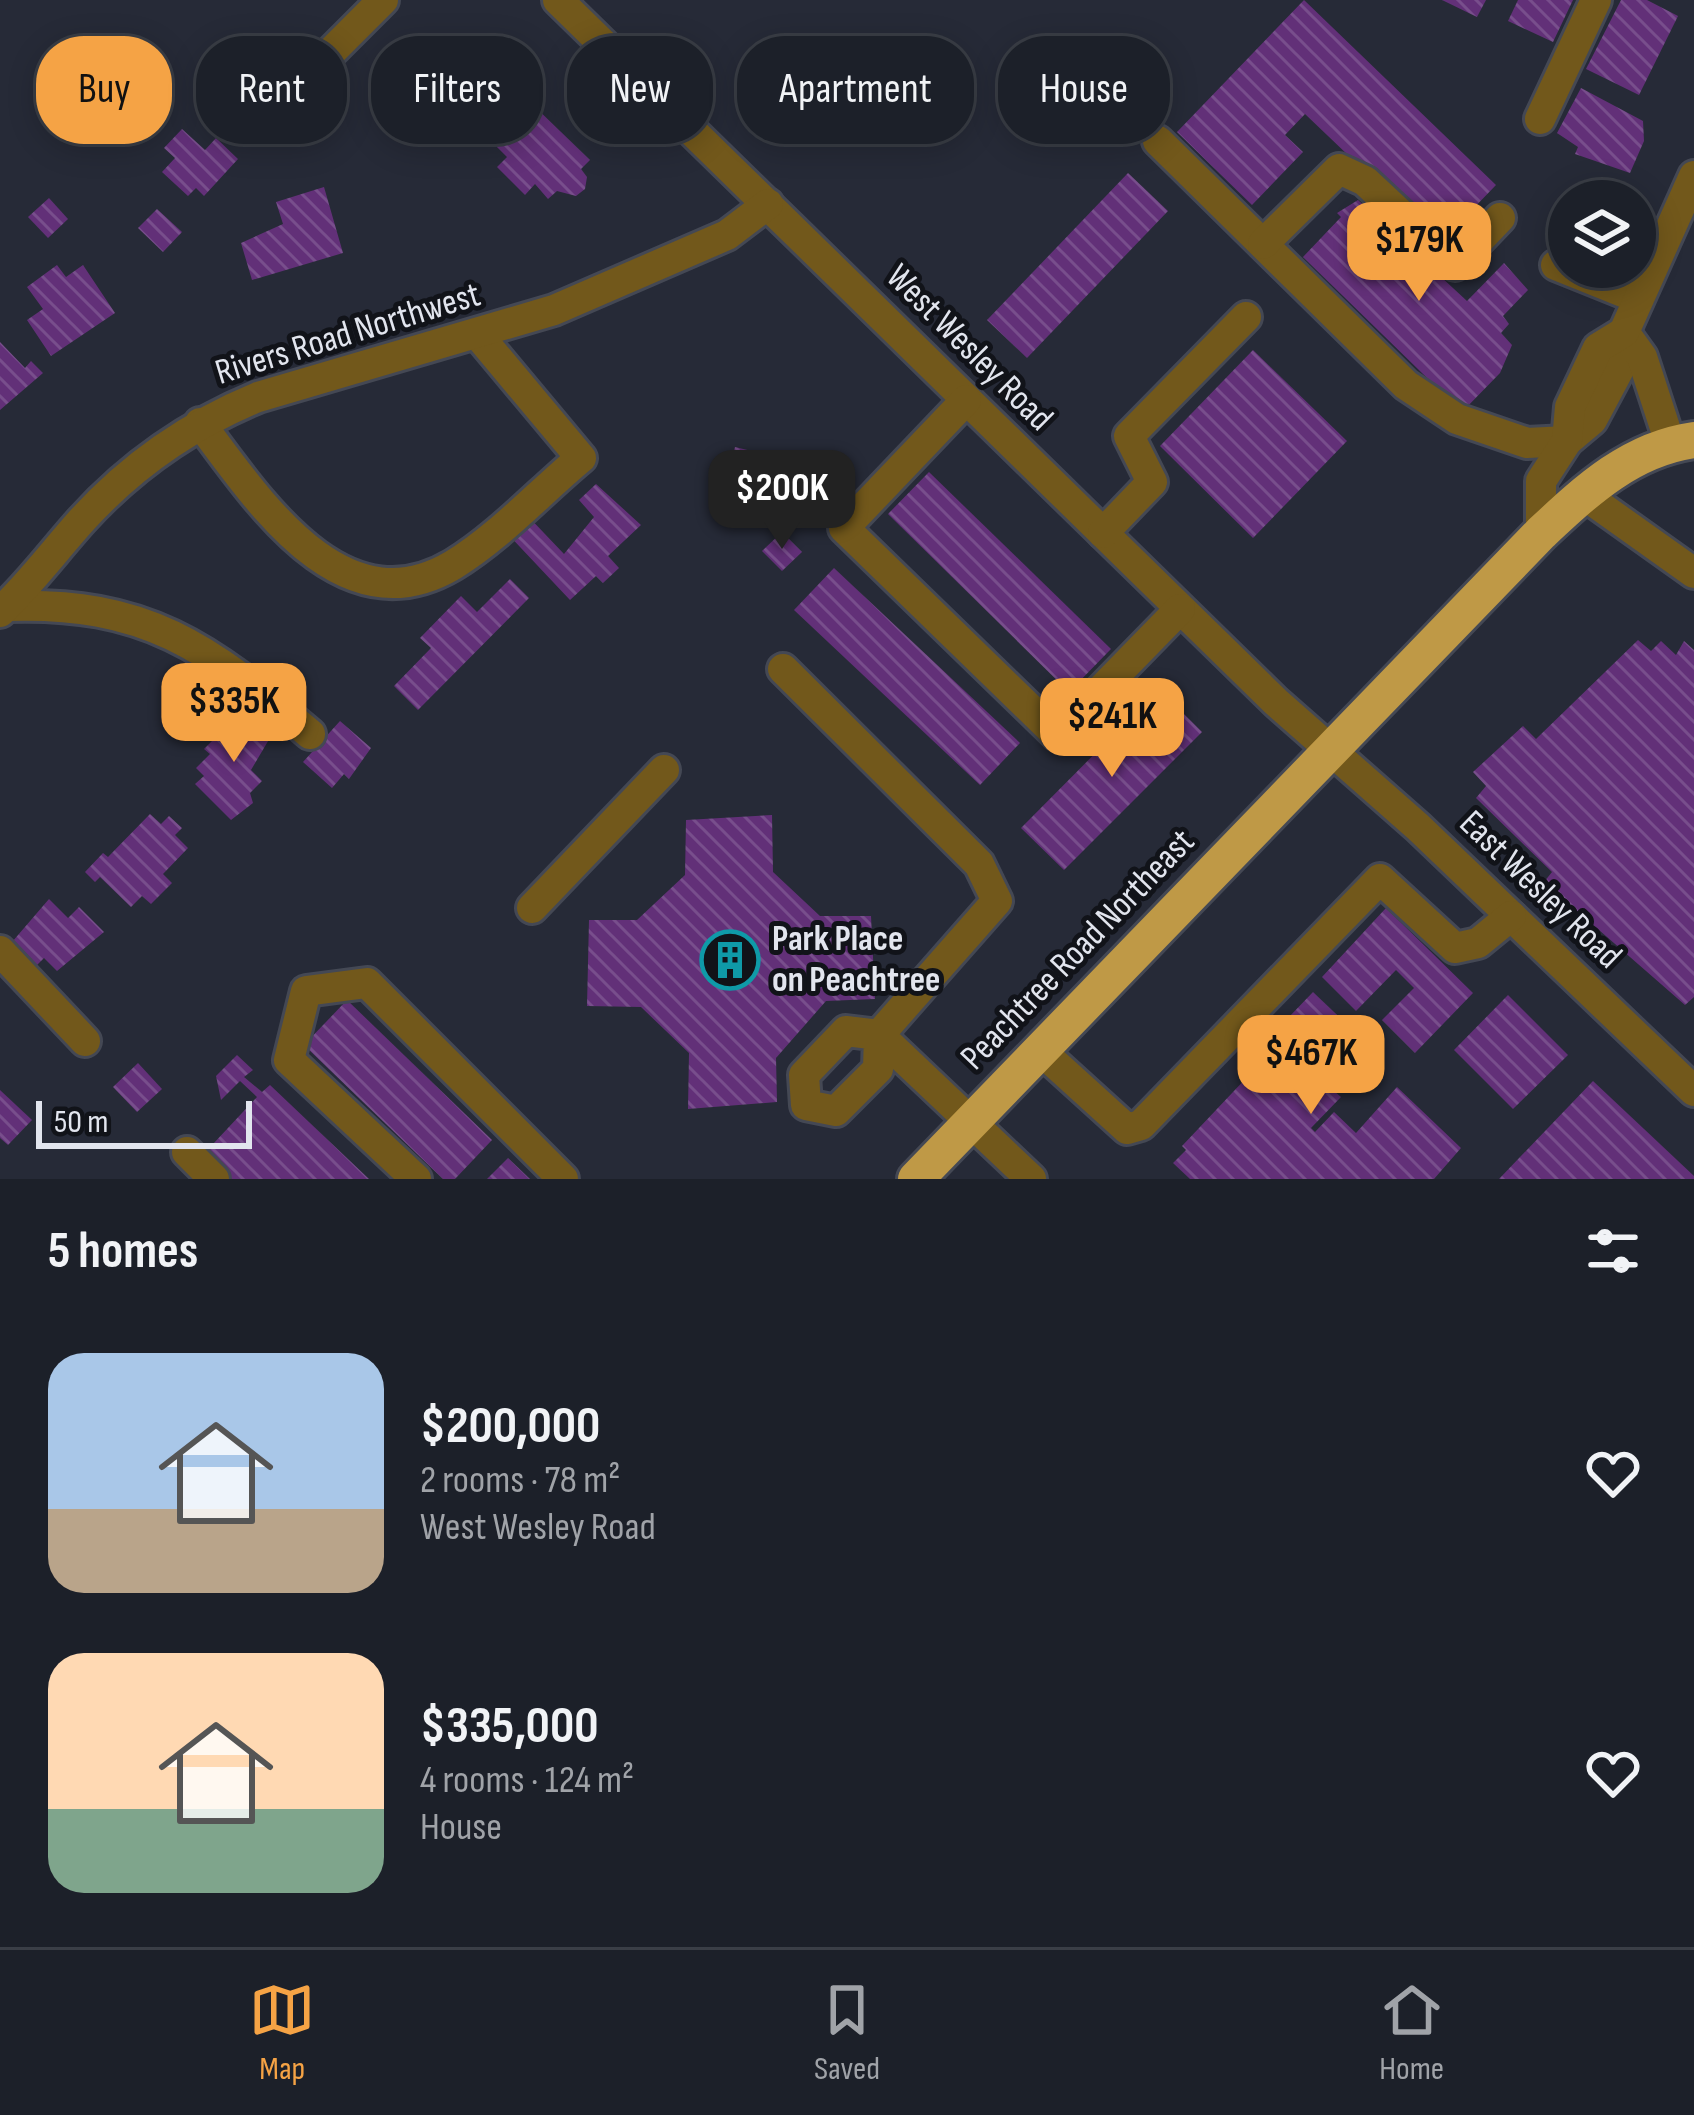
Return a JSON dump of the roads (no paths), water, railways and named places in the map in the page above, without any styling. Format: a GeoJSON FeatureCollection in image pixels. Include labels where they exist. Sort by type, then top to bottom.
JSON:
{"type":"FeatureCollection","features":[{"type":"Feature","properties":{"kind":"highway","name":"Peachtree Road Northeast"},"geometry":{"type":"LineString","coordinates":[[916,1179],[1541,533],[1582,494],[1629,461],[1682,442]]}},
{"type":"Feature","properties":{"kind":"street"},"geometry":{"type":"LineString","coordinates":[[346,36],[382,0]]}},
{"type":"Feature","properties":{"kind":"street","name":"West Wesley Road"},"geometry":{"type":"LineString","coordinates":[[558,0],[1180,609],[1329,748]]}},
{"type":"Feature","properties":{"kind":"street"},"geometry":{"type":"LineString","coordinates":[[1540,119],[1596,0]]}},
{"type":"Feature","properties":{"kind":"street"},"geometry":{"type":"LineString","coordinates":[[1161,144],[1406,386],[1457,419],[1528,443],[1567,441]]}},
{"type":"Feature","properties":{"kind":"street"},"geometry":{"type":"LineString","coordinates":[[1263,244],[1340,170],[1365,181],[1455,266],[1500,218]]}},
{"type":"Feature","properties":{"kind":"street"},"geometry":{"type":"LineString","coordinates":[[1541,533],[1541,481],[1567,441],[1570,406],[1598,348],[1624,332],[1694,176]]}},
{"type":"Feature","properties":{"kind":"street","name":"Rivers Road Northwest"},"geometry":{"type":"LineString","coordinates":[[3,609],[87,515],[147,460],[200,423],[258,397],[479,336],[554,310],[727,236],[768,204]]}},
{"type":"Feature","properties":{"kind":"street"},"geometry":{"type":"LineString","coordinates":[[1612,288],[1637,298]]}},
{"type":"Feature","properties":{"kind":"street"},"geometry":{"type":"LineString","coordinates":[[1102,533],[1152,482],[1130,436],[1246,317]]}},
{"type":"Feature","properties":{"kind":"street"},"geometry":{"type":"LineString","coordinates":[[1624,332],[1642,357],[1682,442]]}},
{"type":"Feature","properties":{"kind":"street"},"geometry":{"type":"LineString","coordinates":[[200,423],[272,519],[357,581],[389,587],[452,566],[581,458],[479,336]]}},
{"type":"Feature","properties":{"kind":"street"},"geometry":{"type":"LineString","coordinates":[[967,400],[844,528],[1057,735],[1180,609]]}},
{"type":"Feature","properties":{"kind":"street"},"geometry":{"type":"LineString","coordinates":[[1582,494],[1694,573]]}},
{"type":"Feature","properties":{"kind":"street"},"geometry":{"type":"LineString","coordinates":[[3,609],[40,605],[157,626],[190,640],[310,734]]}},
{"type":"Feature","properties":{"kind":"street"},"geometry":{"type":"LineString","coordinates":[[783,669],[979,864],[998,902],[878,1036],[1031,1179]]}},
{"type":"Feature","properties":{"kind":"street","name":"East Wesley Road"},"geometry":{"type":"LineString","coordinates":[[1329,748],[1694,1091]]}},
{"type":"Feature","properties":{"kind":"street"},"geometry":{"type":"LineString","coordinates":[[532,908],[664,770]]}},
{"type":"Feature","properties":{"kind":"street"},"geometry":{"type":"LineString","coordinates":[[1040,1050],[1127,1129],[1141,1125],[1380,879],[1455,948],[1478,943],[1511,916]]}},
{"type":"Feature","properties":{"kind":"street"},"geometry":{"type":"LineString","coordinates":[[0,951],[85,1041]]}},
{"type":"Feature","properties":{"kind":"street"},"geometry":{"type":"LineString","coordinates":[[416,1179],[289,1060],[306,991],[367,983],[563,1179]]}},
{"type":"Feature","properties":{"kind":"street"},"geometry":{"type":"LineString","coordinates":[[187,1152],[214,1179]]}},
{"type":"Feature","properties":{"kind":"place","name":"Park Place on Peachtree"},"geometry":{"type":"Point","coordinates":[730,960]}}]}
